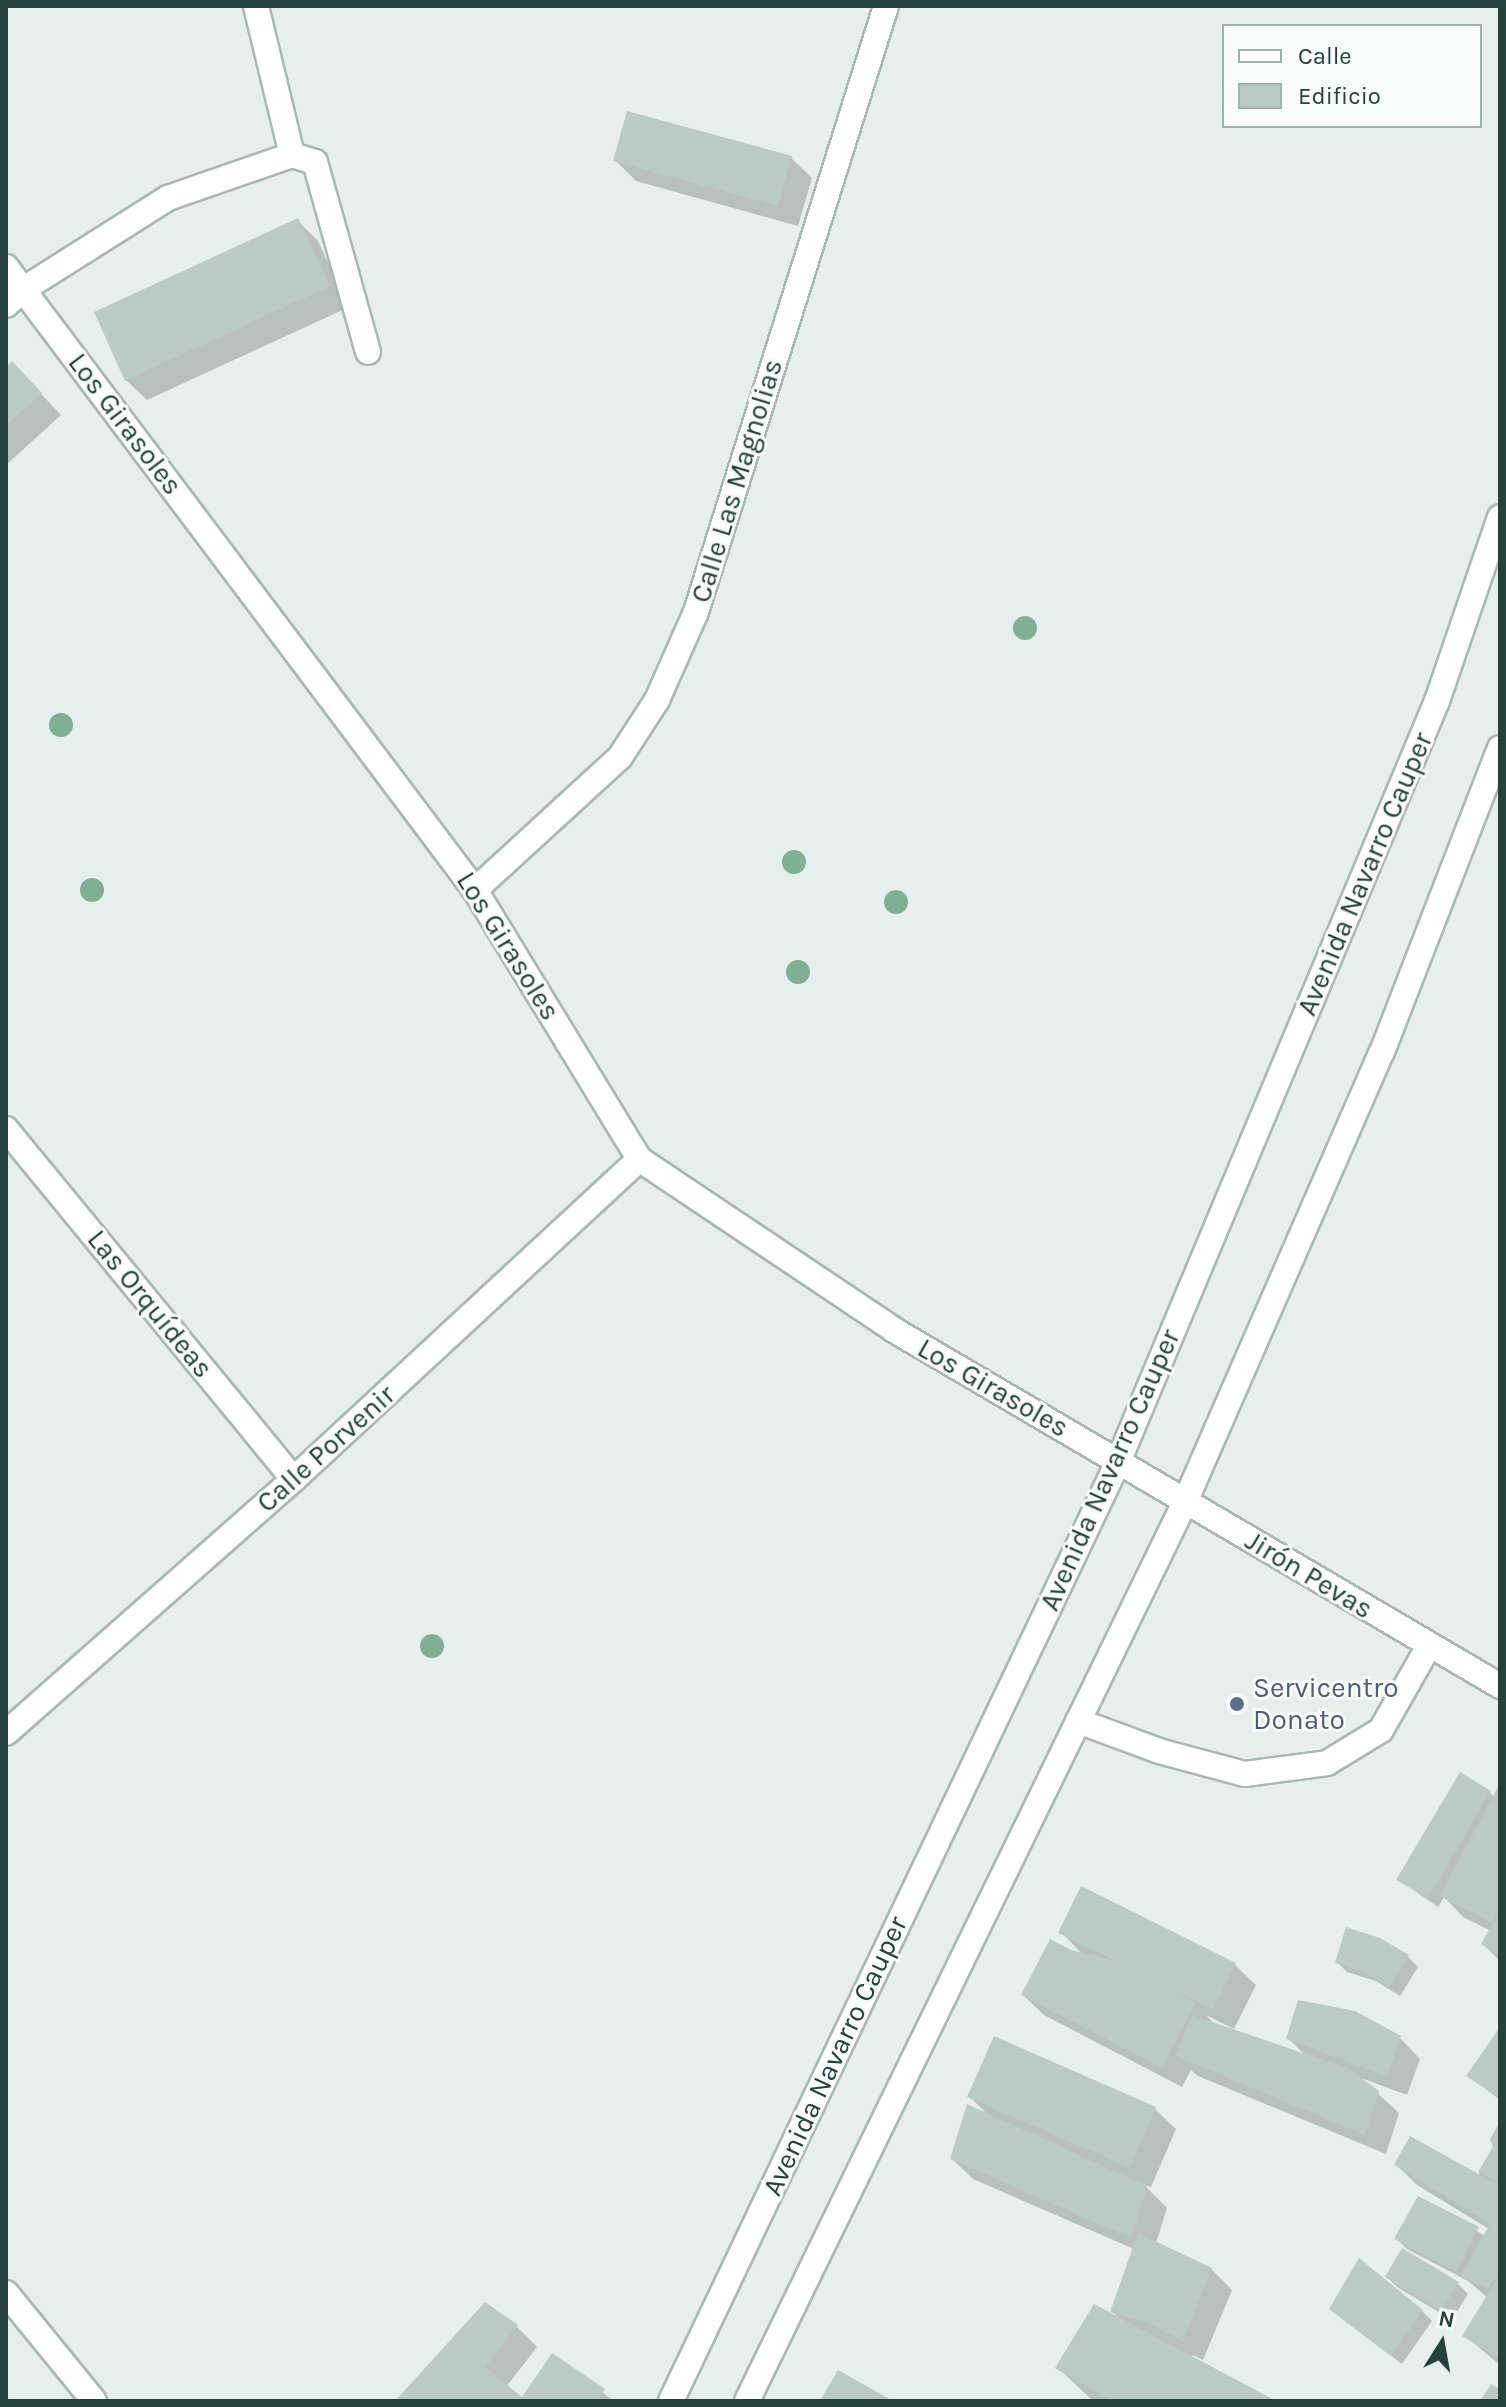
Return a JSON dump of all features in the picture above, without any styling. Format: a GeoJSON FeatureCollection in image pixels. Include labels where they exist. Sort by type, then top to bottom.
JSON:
{"type":"FeatureCollection","features":[{"type":"Feature","properties":{"kind":"street"},"geometry":{"type":"LineString","coordinates":[[256,6],[292,155]]}},
{"type":"Feature","properties":{"kind":"street","name":"Calle Las Magnolias"},"geometry":{"type":"LineString","coordinates":[[475,890],[620,757],[657,700],[696,612],[886,6]]}},
{"type":"Feature","properties":{"kind":"street"},"geometry":{"type":"LineString","coordinates":[[15,297],[168,198],[292,155],[315,162],[368,352]]}},
{"type":"Feature","properties":{"kind":"street","name":"Los Girasoles"},"geometry":{"type":"LineString","coordinates":[[6,267],[15,297],[475,890],[639,1159],[894,1330],[1118,1462]]}},
{"type":"Feature","properties":{"kind":"street","name":"Avenida Navarro Cauper"},"geometry":{"type":"LineString","coordinates":[[671,2401],[1118,1462],[1437,701],[1500,517]]}},
{"type":"Feature","properties":{"kind":"street"},"geometry":{"type":"LineString","coordinates":[[747,2401],[1185,1502],[1382,1052],[1500,748]]}},
{"type":"Feature","properties":{"kind":"street","name":"Las Orquídeas"},"geometry":{"type":"LineString","coordinates":[[6,1129],[294,1479]]}},
{"type":"Feature","properties":{"kind":"street","name":"Calle Porvenir"},"geometry":{"type":"LineString","coordinates":[[6,1733],[294,1479],[639,1159]]}},
{"type":"Feature","properties":{"kind":"street","name":"Jirón Pevas"},"geometry":{"type":"LineString","coordinates":[[1118,1462],[1500,1686]]}},
{"type":"Feature","properties":{"kind":"street"},"geometry":{"type":"LineString","coordinates":[[1078,1721],[1159,1751],[1245,1774],[1327,1763],[1381,1730],[1429,1646]]}},
{"type":"Feature","properties":{"kind":"street"},"geometry":{"type":"LineString","coordinates":[[6,2293],[94,2401]]}},
{"type":"Feature","properties":{"kind":"building"},"geometry":{"type":"Polygon","coordinates":[[[627,111],[792,156],[778,206],[613,161],[627,111]]]}},
{"type":"Feature","properties":{"kind":"building"},"geometry":{"type":"Polygon","coordinates":[[[298,218],[330,286],[125,381],[94,312],[298,218]]]}},
{"type":"Feature","properties":{"kind":"building"},"geometry":{"type":"Polygon","coordinates":[[[12,361],[42,393],[6,426],[6,367],[12,361]]]}},
{"type":"Feature","properties":{"kind":"building"},"geometry":{"type":"Polygon","coordinates":[[[1460,1772],[1491,1791],[1428,1898],[1396,1880],[1460,1772]]]}},
{"type":"Feature","properties":{"kind":"building"},"geometry":{"type":"Polygon","coordinates":[[[1500,1783],[1500,1907],[1492,1923],[1440,1896],[1500,1783]]]}},
{"type":"Feature","properties":{"kind":"building"},"geometry":{"type":"Polygon","coordinates":[[[1081,1886],[1236,1963],[1213,2010],[1168,1987],[1196,2003],[1162,2068],[1021,1995],[1050,1939],[1071,1950],[1116,1961],[1058,1933],[1081,1886]]]}},
{"type":"Feature","properties":{"kind":"building"},"geometry":{"type":"Polygon","coordinates":[[[1500,1911],[1500,1956],[1481,1944],[1500,1911]]]}},
{"type":"Feature","properties":{"kind":"building"},"geometry":{"type":"Polygon","coordinates":[[[1346,1927],[1380,1938],[1409,1955],[1390,1987],[1363,1972],[1335,1963],[1346,1927]]]}},
{"type":"Feature","properties":{"kind":"building"},"geometry":{"type":"Polygon","coordinates":[[[1298,2000],[1355,2011],[1401,2036],[1387,2076],[1286,2039],[1298,2000]]]}},
{"type":"Feature","properties":{"kind":"building"},"geometry":{"type":"Polygon","coordinates":[[[1192,2015],[1349,2069],[1379,2091],[1365,2135],[1175,2056],[1192,2015]]]}},
{"type":"Feature","properties":{"kind":"building"},"geometry":{"type":"Polygon","coordinates":[[[1500,2027],[1500,2098],[1466,2076],[1500,2027]]]}},
{"type":"Feature","properties":{"kind":"building"},"geometry":{"type":"Polygon","coordinates":[[[994,2036],[1156,2107],[1130,2168],[967,2097],[994,2036]]]}},
{"type":"Feature","properties":{"kind":"building"},"geometry":{"type":"Polygon","coordinates":[[[967,2104],[1147,2186],[1131,2238],[950,2159],[967,2104]]]}},
{"type":"Feature","properties":{"kind":"building"},"geometry":{"type":"Polygon","coordinates":[[[1500,2121],[1500,2184],[1478,2172],[1493,2147],[1490,2139],[1500,2121]]]}},
{"type":"Feature","properties":{"kind":"building"},"geometry":{"type":"Polygon","coordinates":[[[1410,2136],[1500,2186],[1500,2271],[1488,2289],[1460,2276],[1490,2224],[1394,2165],[1410,2136]]]}},
{"type":"Feature","properties":{"kind":"building"},"geometry":{"type":"Polygon","coordinates":[[[1418,2196],[1479,2227],[1457,2272],[1394,2239],[1418,2196]]]}},
{"type":"Feature","properties":{"kind":"building"},"geometry":{"type":"Polygon","coordinates":[[[1138,2233],[1212,2268],[1183,2341],[1148,2323],[1110,2312],[1138,2233]]]}},
{"type":"Feature","properties":{"kind":"building"},"geometry":{"type":"Polygon","coordinates":[[[1402,2248],[1459,2282],[1441,2311],[1385,2277],[1402,2248]]]}},
{"type":"Feature","properties":{"kind":"building"},"geometry":{"type":"Polygon","coordinates":[[[1359,2258],[1423,2310],[1391,2356],[1329,2309],[1359,2258]]]}},
{"type":"Feature","properties":{"kind":"building"},"geometry":{"type":"Polygon","coordinates":[[[1500,2274],[1500,2359],[1462,2336],[1500,2274]]]}},
{"type":"Feature","properties":{"kind":"building"},"geometry":{"type":"Polygon","coordinates":[[[485,2302],[518,2325],[485,2367],[522,2397],[552,2353],[605,2389],[597,2401],[395,2401],[485,2302]]]}},
{"type":"Feature","properties":{"kind":"building"},"geometry":{"type":"Polygon","coordinates":[[[1094,2304],[1276,2401],[1112,2401],[1055,2368],[1094,2304]]]}},
{"type":"Feature","properties":{"kind":"building"},"geometry":{"type":"Polygon","coordinates":[[[838,2370],[893,2401],[820,2401],[838,2370]]]}},
{"type":"Feature","properties":{"kind":"building"},"geometry":{"type":"Polygon","coordinates":[[[1491,2384],[1500,2389],[1500,2401],[1480,2401],[1491,2384]]]}},
{"type":"Feature","properties":{"kind":"place","name":"Servicentro Donato"},"geometry":{"type":"Point","coordinates":[1237,1704]}}]}
